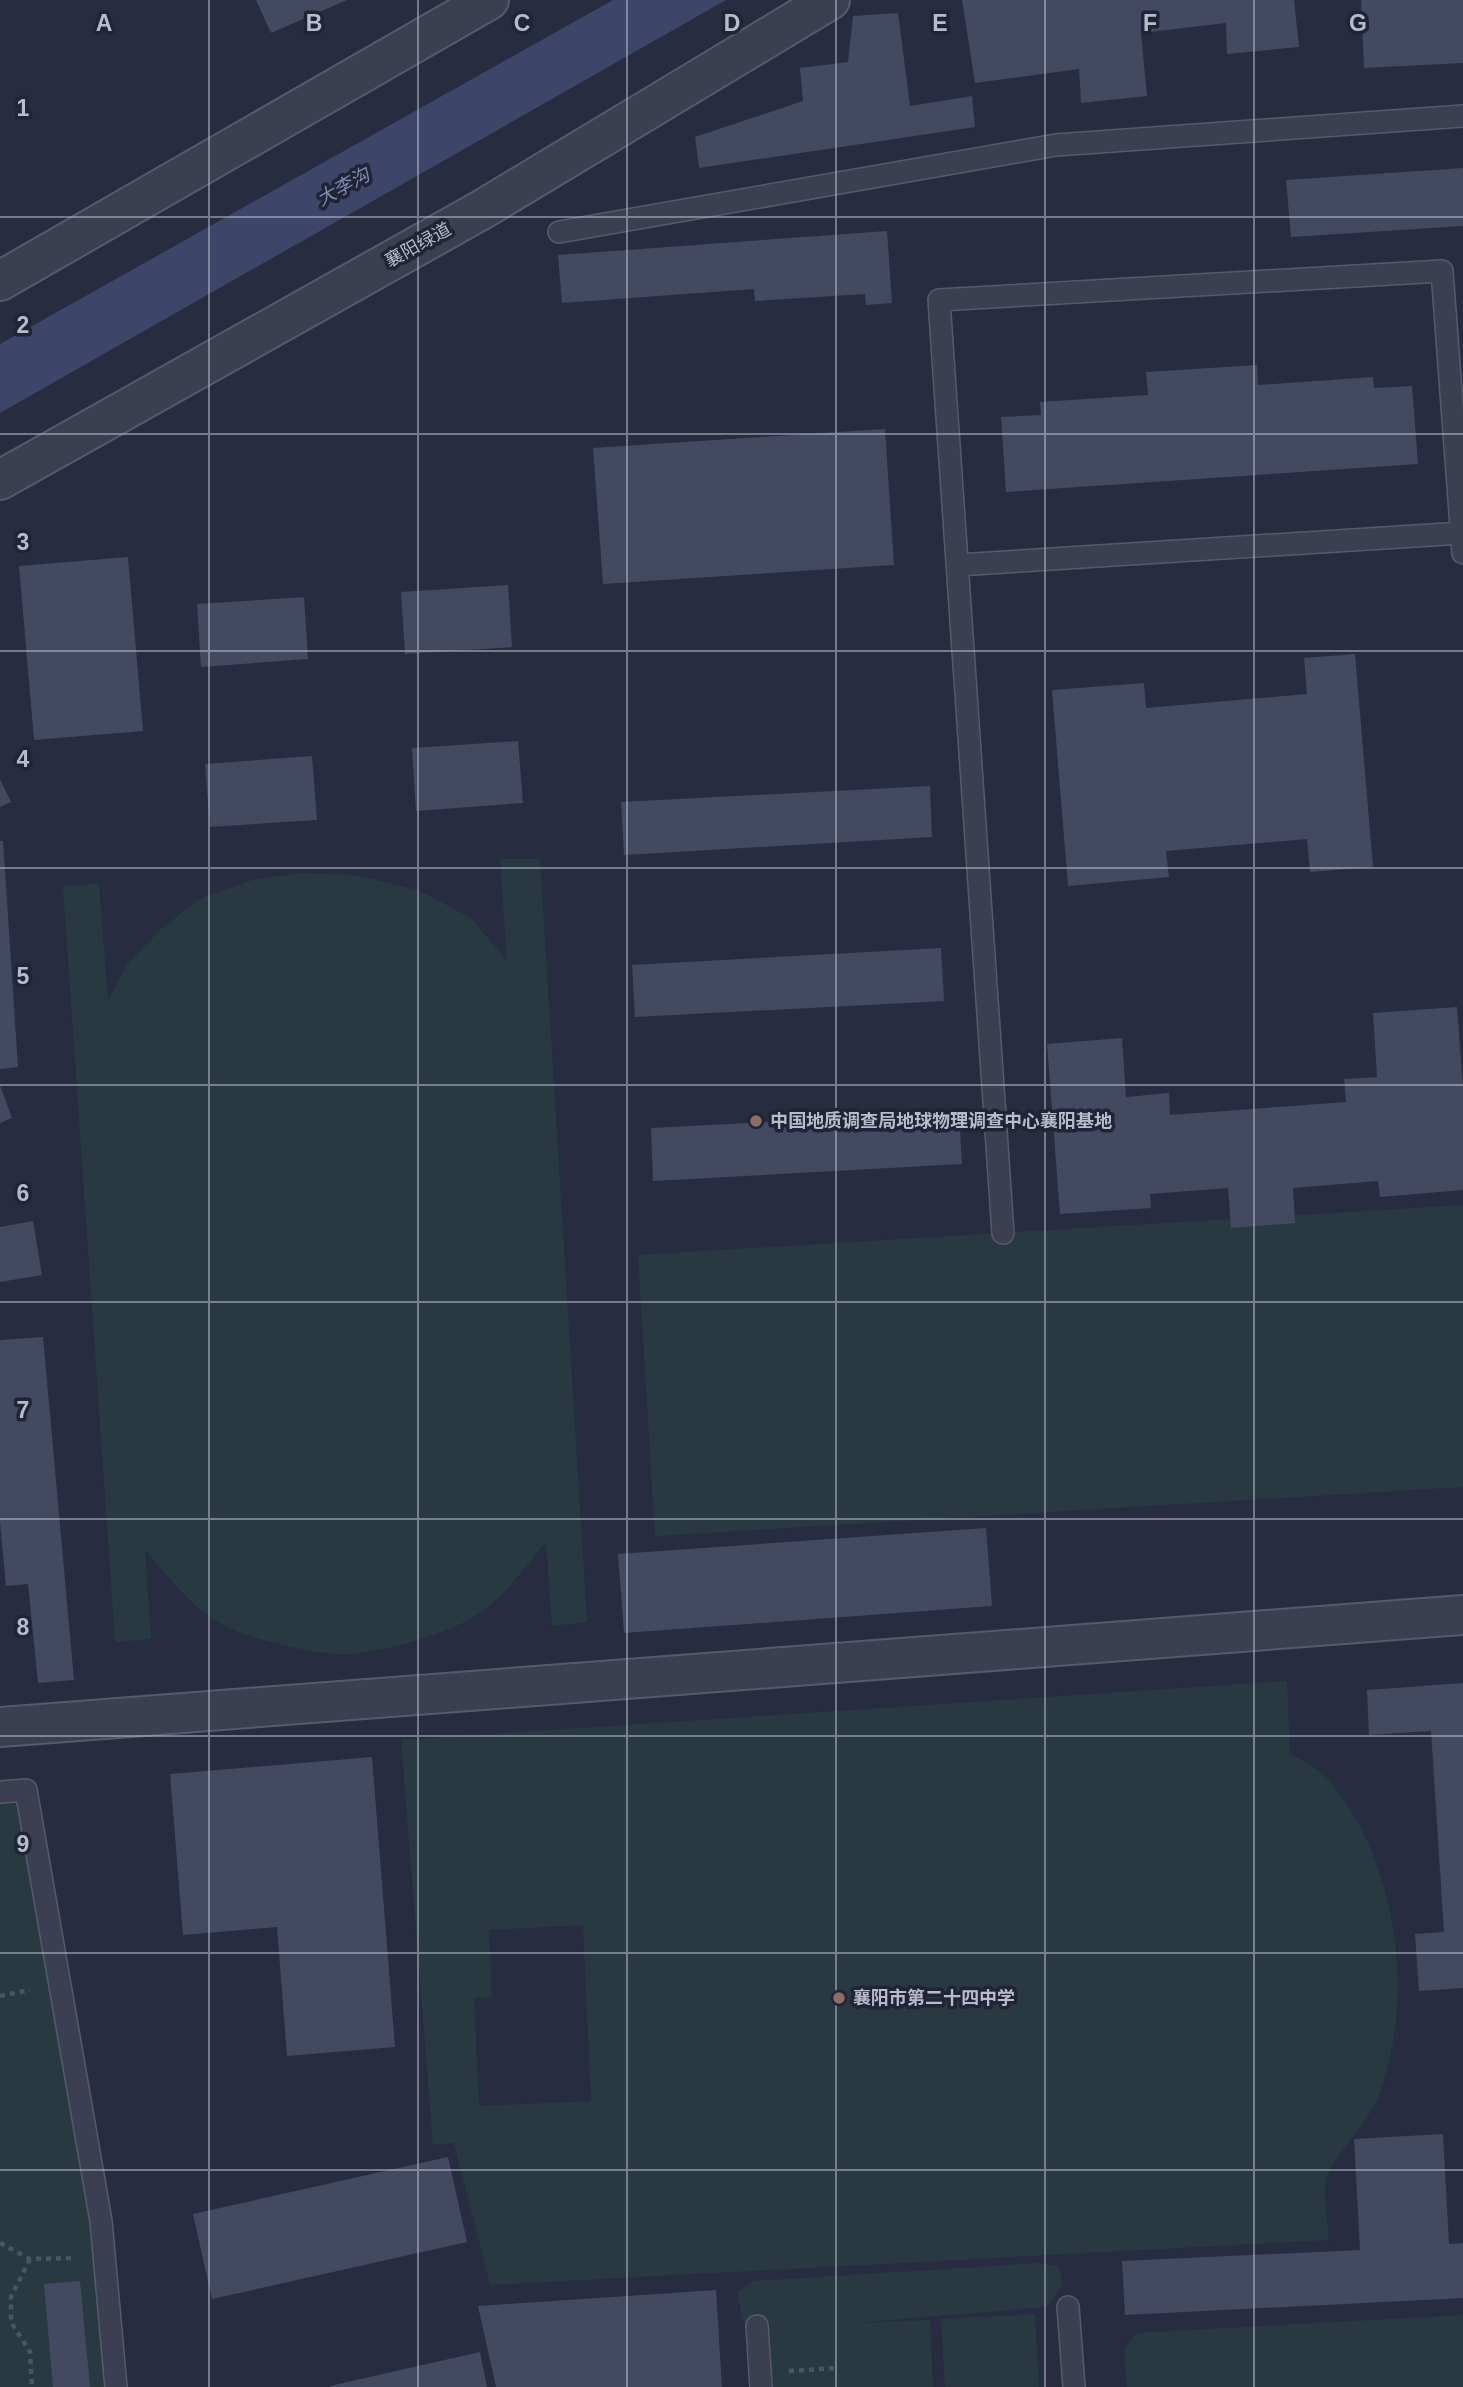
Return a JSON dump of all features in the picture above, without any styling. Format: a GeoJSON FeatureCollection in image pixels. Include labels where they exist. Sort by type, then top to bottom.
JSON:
{"type":"FeatureCollection","features":[{"type":"Feature","properties":{"kind":"street"},"geometry":{"type":"LineString","coordinates":[[0,281],[489,0]]}},
{"type":"Feature","properties":{"kind":"street","name":"襄阳绿道"},"geometry":{"type":"LineString","coordinates":[[0,480],[483,209],[831,0]]}},
{"type":"Feature","properties":{"kind":"street"},"geometry":{"type":"LineString","coordinates":[[0,1727],[1463,1615]]}},
{"type":"Feature","properties":{"kind":"lane"},"geometry":{"type":"LineString","coordinates":[[559,232],[1056,145],[1463,116]]}},
{"type":"Feature","properties":{"kind":"lane"},"geometry":{"type":"LineString","coordinates":[[958,565],[1462,543],[1442,271],[939,300],[1003,1233]]}},
{"type":"Feature","properties":{"kind":"lane"},"geometry":{"type":"LineString","coordinates":[[0,1792],[26,1790],[101,2221],[116,2387]]}},
{"type":"Feature","properties":{"kind":"lane"},"geometry":{"type":"LineString","coordinates":[[1068,2307],[1073,2387]]}},
{"type":"Feature","properties":{"kind":"lane"},"geometry":{"type":"LineString","coordinates":[[757,2326],[761,2380]]}},
{"type":"Feature","properties":{"kind":"path"},"geometry":{"type":"LineString","coordinates":[[0,2244],[30,2259],[104,2258]]}},
{"type":"Feature","properties":{"kind":"path"},"geometry":{"type":"LineString","coordinates":[[30,2259],[11,2297],[11,2322],[30,2352],[32,2387]]}},
{"type":"Feature","properties":{"kind":"path"},"geometry":{"type":"LineString","coordinates":[[761,2380],[838,2368]]}},
{"type":"Feature","properties":{"kind":"shaded area"},"geometry":{"type":"Polygon","coordinates":[[[500,859],[540,859],[587,1622],[552,1626],[546,1542],[493,1603],[472,1618],[446,1630],[399,1645],[355,1654],[326,1653],[252,1637],[225,1626],[181,1591],[145,1550],[151,1639],[115,1642],[63,886],[99,884],[108,1001],[126,966],[161,929],[201,898],[256,879],[303,873],[355,875],[418,890],[471,918],[507,961],[500,859]]]}},
{"type":"Feature","properties":{"kind":"shaded area"},"geometry":{"type":"Polygon","coordinates":[[[1463,1205],[1463,1487],[655,1536],[638,1255],[1463,1205]]]}},
{"type":"Feature","properties":{"kind":"shaded area"},"geometry":{"type":"Polygon","coordinates":[[[1287,1681],[1290,1754],[1326,1777],[1350,1810],[1369,1846],[1384,1885],[1393,1926],[1397,1968],[1397,2010],[1391,2051],[1381,2090],[1370,2113],[1327,2176],[1325,2197],[1329,2240],[490,2285],[454,2143],[433,2145],[401,1740],[1287,1681]],[[583,1925],[489,1930],[492,1997],[474,1998],[479,2106],[591,2101],[583,1925]]]}},
{"type":"Feature","properties":{"kind":"shaded area"},"geometry":{"type":"Polygon","coordinates":[[[26,1790],[116,2387],[0,2387],[0,1792],[26,1790]]]}},
{"type":"Feature","properties":{"kind":"shaded area"},"geometry":{"type":"Polygon","coordinates":[[[1040,2263],[1058,2266],[1063,2284],[1047,2307],[852,2323],[930,2320],[933,2387],[761,2387],[757,2327],[743,2321],[737,2292],[753,2281],[1040,2263]]]}},
{"type":"Feature","properties":{"kind":"shaded area"},"geometry":{"type":"Polygon","coordinates":[[[1035,2314],[1039,2387],[945,2387],[941,2319],[1035,2314]]]}},
{"type":"Feature","properties":{"kind":"shaded area"},"geometry":{"type":"Polygon","coordinates":[[[1463,2315],[1463,2387],[1127,2387],[1124,2349],[1136,2333],[1463,2315]]]}},
{"type":"Feature","properties":{"kind":"water","name":"大李沟"},"geometry":{"type":"Polygon","coordinates":[[[613,0],[726,0],[0,413],[0,344],[613,0]]]}},
{"type":"Feature","properties":{"kind":"building"},"geometry":{"type":"Polygon","coordinates":[[[256,0],[347,0],[271,33],[256,0]]]}},
{"type":"Feature","properties":{"kind":"building"},"geometry":{"type":"Polygon","coordinates":[[[962,0],[1294,0],[1299,47],[1227,54],[1226,23],[1141,33],[1147,96],[1081,103],[1079,69],[975,83],[962,0]]]}},
{"type":"Feature","properties":{"kind":"building"},"geometry":{"type":"Polygon","coordinates":[[[1361,0],[1463,0],[1463,63],[1364,68],[1361,0]]]}},
{"type":"Feature","properties":{"kind":"building"},"geometry":{"type":"Polygon","coordinates":[[[898,13],[910,106],[972,96],[975,127],[699,168],[695,137],[803,101],[800,68],[848,62],[853,16],[898,13]]]}},
{"type":"Feature","properties":{"kind":"building"},"geometry":{"type":"Polygon","coordinates":[[[1463,168],[1463,226],[1291,237],[1286,180],[1463,168]]]}},
{"type":"Feature","properties":{"kind":"building"},"geometry":{"type":"Polygon","coordinates":[[[887,231],[892,303],[866,305],[865,294],[755,301],[754,289],[562,303],[558,255],[887,231]]]}},
{"type":"Feature","properties":{"kind":"building"},"geometry":{"type":"Polygon","coordinates":[[[1257,365],[1258,385],[1373,377],[1374,388],[1412,386],[1418,464],[1006,492],[1001,417],[1041,415],[1040,402],[1148,395],[1146,372],[1257,365]]]}},
{"type":"Feature","properties":{"kind":"building"},"geometry":{"type":"Polygon","coordinates":[[[885,429],[894,565],[603,584],[593,448],[885,429]]]}},
{"type":"Feature","properties":{"kind":"building"},"geometry":{"type":"Polygon","coordinates":[[[128,557],[143,731],[34,740],[19,566],[128,557]]]}},
{"type":"Feature","properties":{"kind":"building"},"geometry":{"type":"Polygon","coordinates":[[[508,585],[512,647],[405,654],[401,592],[508,585]]]}},
{"type":"Feature","properties":{"kind":"building"},"geometry":{"type":"Polygon","coordinates":[[[304,597],[308,659],[201,667],[197,604],[304,597]]]}},
{"type":"Feature","properties":{"kind":"building"},"geometry":{"type":"Polygon","coordinates":[[[1355,654],[1373,867],[1310,872],[1307,839],[1166,851],[1169,877],[1068,886],[1052,690],[1144,683],[1146,708],[1307,694],[1304,658],[1355,654]]]}},
{"type":"Feature","properties":{"kind":"building"},"geometry":{"type":"Polygon","coordinates":[[[518,741],[523,803],[416,811],[412,748],[518,741]]]}},
{"type":"Feature","properties":{"kind":"building"},"geometry":{"type":"Polygon","coordinates":[[[312,756],[317,820],[210,827],[205,764],[312,756]]]}},
{"type":"Feature","properties":{"kind":"building"},"geometry":{"type":"Polygon","coordinates":[[[0,779],[11,802],[0,807],[0,779]]]}},
{"type":"Feature","properties":{"kind":"building"},"geometry":{"type":"Polygon","coordinates":[[[930,786],[932,837],[624,855],[621,802],[930,786]]]}},
{"type":"Feature","properties":{"kind":"building"},"geometry":{"type":"Polygon","coordinates":[[[0,841],[3,841],[18,1067],[0,1069],[0,841]]]}},
{"type":"Feature","properties":{"kind":"building"},"geometry":{"type":"Polygon","coordinates":[[[941,948],[944,1001],[635,1017],[632,965],[941,948]]]}},
{"type":"Feature","properties":{"kind":"building"},"geometry":{"type":"Polygon","coordinates":[[[1457,1007],[1463,1089],[1463,1190],[1380,1197],[1378,1181],[1293,1188],[1295,1223],[1231,1228],[1228,1188],[1150,1194],[1151,1208],[1060,1214],[1047,1044],[1122,1038],[1126,1097],[1169,1093],[1170,1115],[1346,1102],[1344,1079],[1377,1077],[1373,1013],[1457,1007]]]}},
{"type":"Feature","properties":{"kind":"building"},"geometry":{"type":"Polygon","coordinates":[[[0,1085],[12,1118],[0,1123],[0,1085]]]}},
{"type":"Feature","properties":{"kind":"building"},"geometry":{"type":"Polygon","coordinates":[[[959,1112],[962,1164],[653,1181],[651,1128],[959,1112]]]}},
{"type":"Feature","properties":{"kind":"building"},"geometry":{"type":"Polygon","coordinates":[[[33,1221],[42,1275],[0,1282],[0,1227],[33,1221]]]}},
{"type":"Feature","properties":{"kind":"building"},"geometry":{"type":"Polygon","coordinates":[[[43,1337],[74,1680],[38,1683],[28,1584],[6,1586],[0,1522],[0,1340],[43,1337]]]}},
{"type":"Feature","properties":{"kind":"building"},"geometry":{"type":"Polygon","coordinates":[[[986,1528],[992,1606],[624,1633],[618,1554],[986,1528]]]}},
{"type":"Feature","properties":{"kind":"building"},"geometry":{"type":"Polygon","coordinates":[[[1463,1683],[1463,1988],[1419,1991],[1415,1934],[1444,1932],[1431,1731],[1369,1735],[1367,1690],[1463,1683]]]}},
{"type":"Feature","properties":{"kind":"building"},"geometry":{"type":"Polygon","coordinates":[[[372,1757],[395,2047],[287,2056],[277,1927],[183,1935],[170,1774],[372,1757]]]}},
{"type":"Feature","properties":{"kind":"building"},"geometry":{"type":"Polygon","coordinates":[[[1443,2134],[1449,2244],[1463,2243],[1463,2298],[1125,2315],[1122,2261],[1360,2250],[1354,2139],[1443,2134]]]}},
{"type":"Feature","properties":{"kind":"building"},"geometry":{"type":"Polygon","coordinates":[[[448,2157],[467,2242],[212,2299],[193,2214],[448,2157]]]}},
{"type":"Feature","properties":{"kind":"building"},"geometry":{"type":"Polygon","coordinates":[[[80,2281],[90,2387],[53,2387],[44,2284],[80,2281]]]}},
{"type":"Feature","properties":{"kind":"building"},"geometry":{"type":"Polygon","coordinates":[[[716,2290],[722,2387],[496,2387],[478,2306],[716,2290]]]}},
{"type":"Feature","properties":{"kind":"building"},"geometry":{"type":"Polygon","coordinates":[[[480,2352],[487,2387],[330,2387],[330,2386],[480,2352]]]}},
{"type":"Feature","properties":{"kind":"place","name":"中国地质调查局地球物理调查中心襄阳基地"},"geometry":{"type":"Point","coordinates":[756,1121]}},
{"type":"Feature","properties":{"kind":"place","name":"襄阳市第二十四中学"},"geometry":{"type":"Point","coordinates":[839,1998]}}]}
